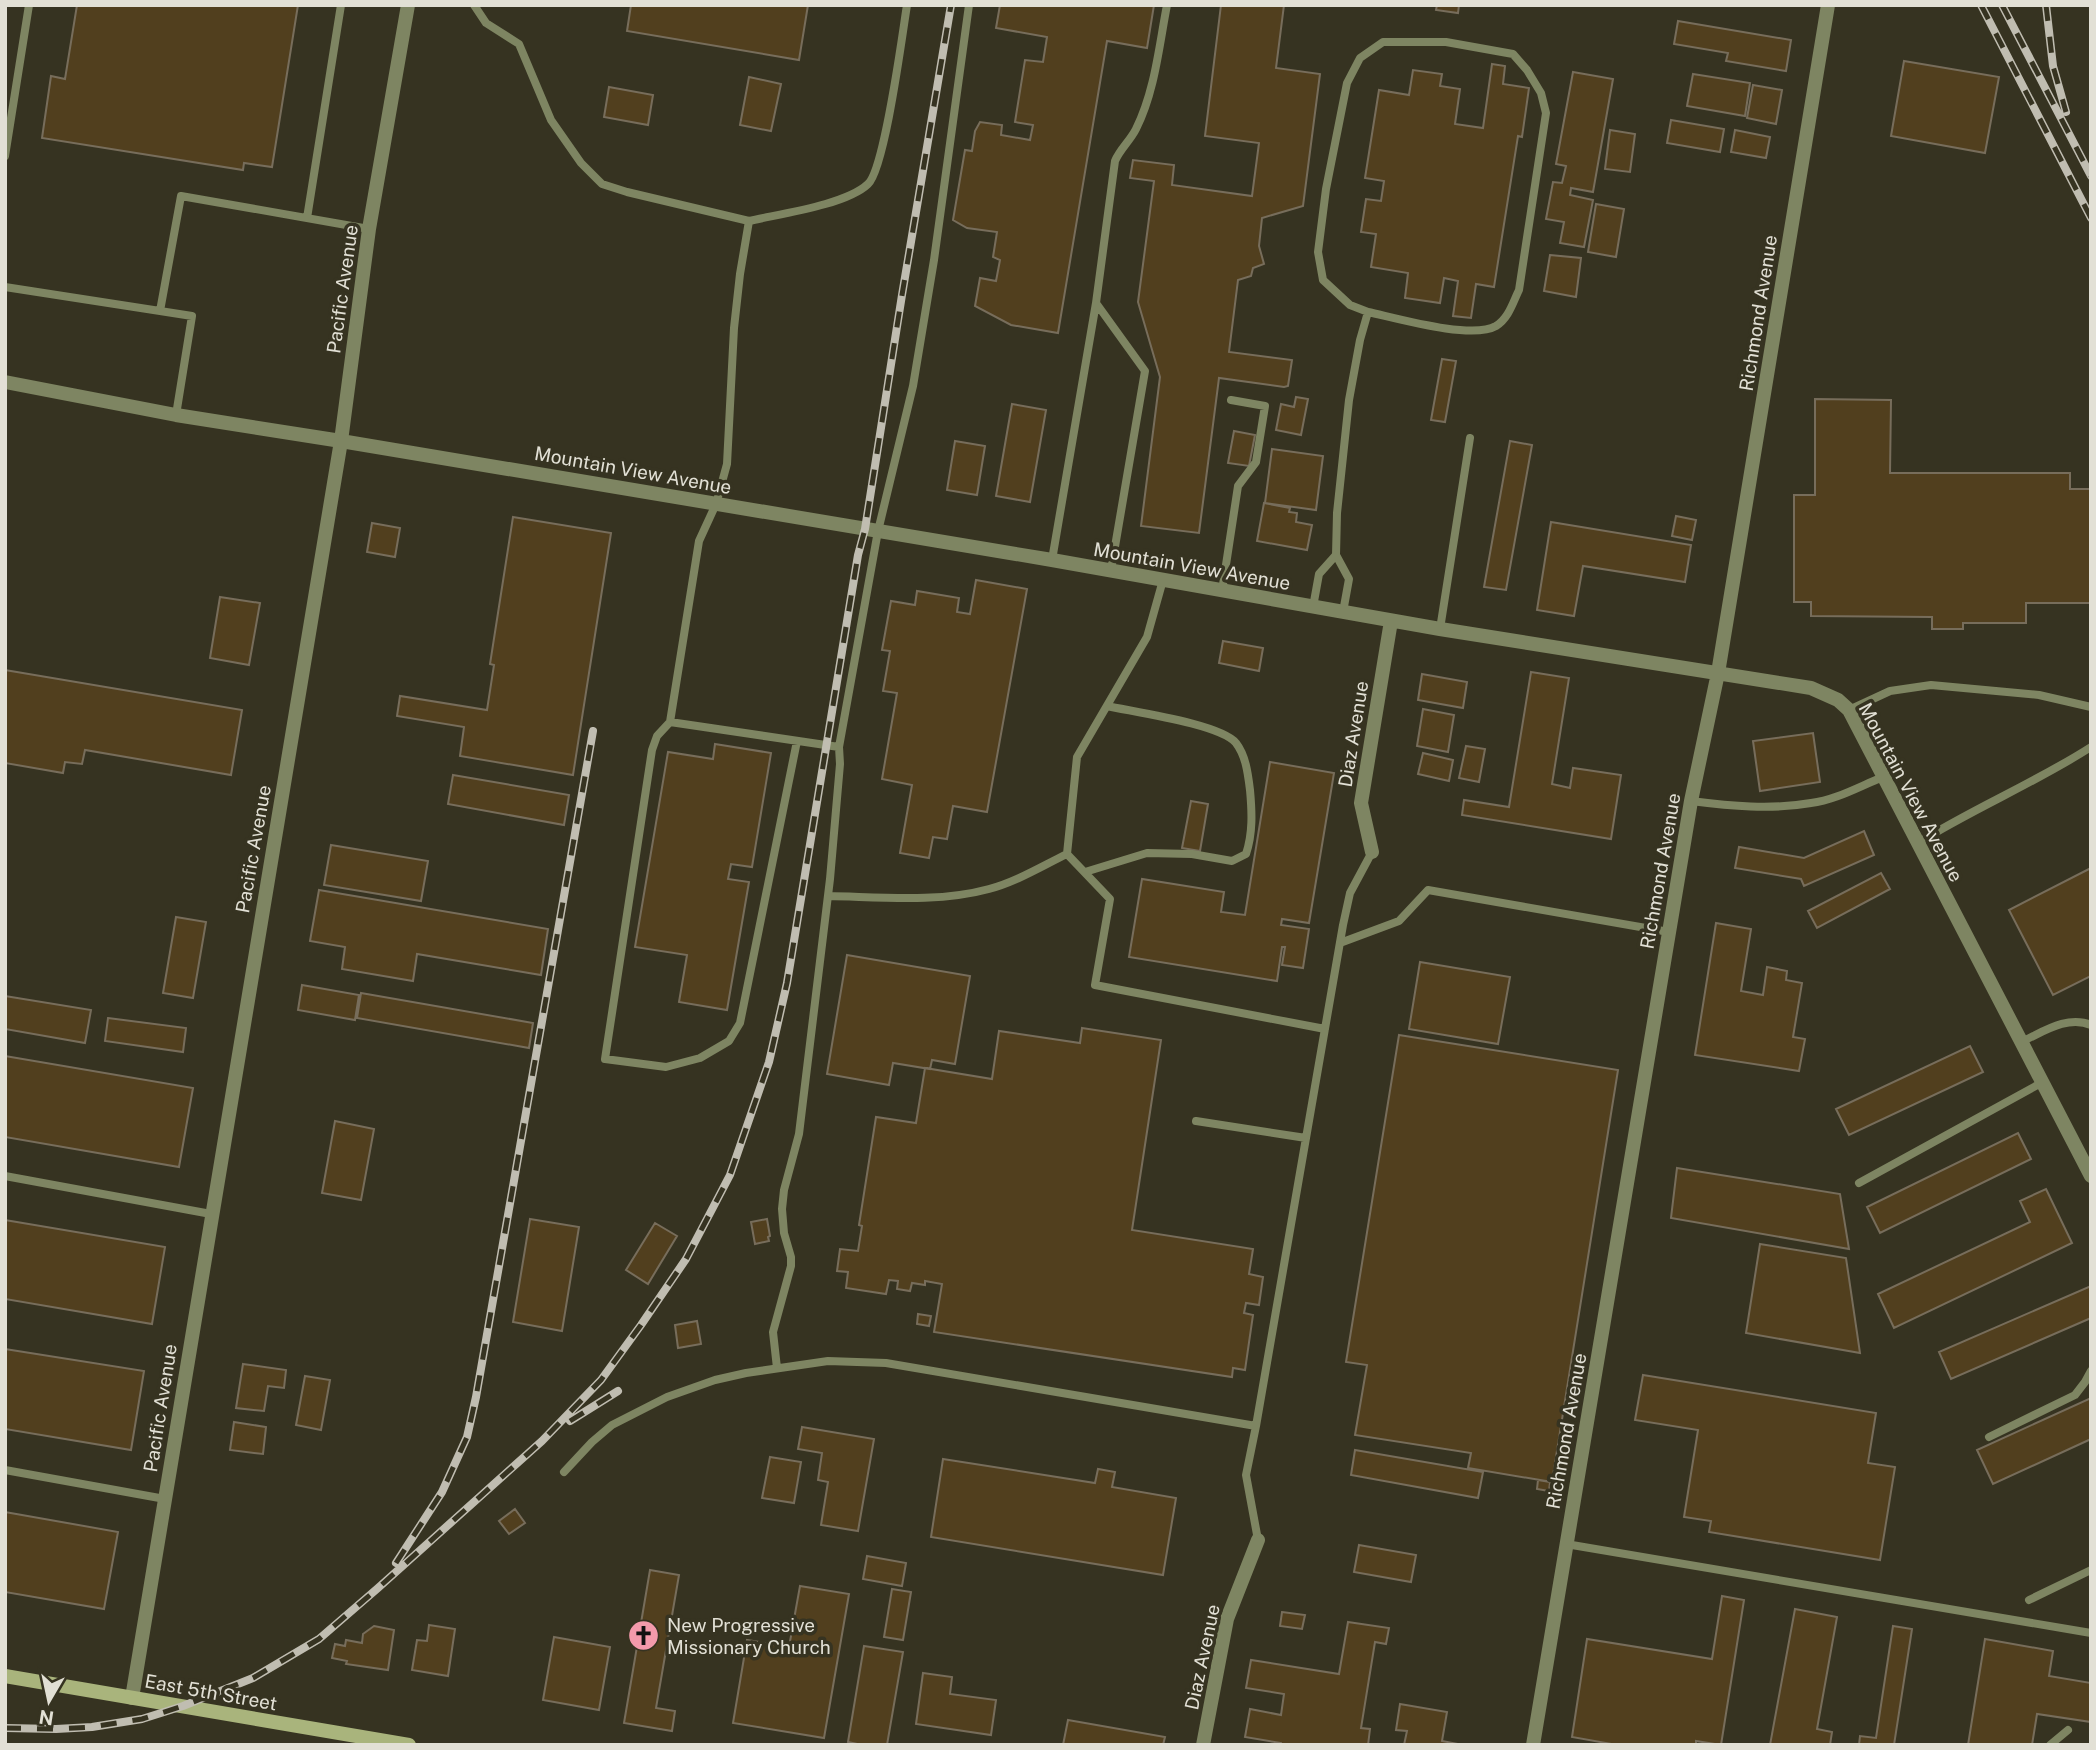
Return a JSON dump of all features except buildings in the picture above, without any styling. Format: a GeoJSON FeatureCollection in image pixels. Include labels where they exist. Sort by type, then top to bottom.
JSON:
{"type":"FeatureCollection","features":[{"type":"Feature","properties":{"kind":"main road","name":"East 5th Street"},"geometry":{"type":"LineString","coordinates":[[5,1676],[410,1745]]}},
{"type":"Feature","properties":{"kind":"street","name":"Pacific Avenue"},"geometry":{"type":"LineString","coordinates":[[132,1698],[341,441],[369,229],[408,5]]}},
{"type":"Feature","properties":{"kind":"street","name":"Richmond Avenue"},"geometry":{"type":"LineString","coordinates":[[1533,1745],[1690,802],[1718,674],[1828,5]]}},
{"type":"Feature","properties":{"kind":"street","name":"Mountain View Avenue"},"geometry":{"type":"LineString","coordinates":[[5,382],[176,415],[1111,570],[1391,621],[1811,688],[1838,700],[1849,710],[2090,1172]]}},
{"type":"Feature","properties":{"kind":"street","name":"Diaz Avenue"},"geometry":{"type":"LineString","coordinates":[[1372,852],[1362,803],[1391,621]]}},
{"type":"Feature","properties":{"kind":"street","name":"Diaz Avenue"},"geometry":{"type":"LineString","coordinates":[[1203,1745],[1227,1619],[1258,1541]]}},
{"type":"Feature","properties":{"kind":"lane"},"geometry":{"type":"LineString","coordinates":[[5,156],[29,5]]}},
{"type":"Feature","properties":{"kind":"lane"},"geometry":{"type":"LineString","coordinates":[[307,218],[341,5]]}},
{"type":"Feature","properties":{"kind":"lane"},"geometry":{"type":"LineString","coordinates":[[474,5],[486,23],[519,44],[551,120],[580,163],[602,184],[749,221],[817,206],[839,199],[869,184],[877,167],[884,139],[907,5]]}},
{"type":"Feature","properties":{"kind":"lane"},"geometry":{"type":"LineString","coordinates":[[777,1368],[773,1332],[791,1266],[782,1209],[784,1190],[799,1134],[828,896],[841,764],[839,747],[878,531],[914,386],[969,5]]}},
{"type":"Feature","properties":{"kind":"lane"},"geometry":{"type":"LineString","coordinates":[[1052,560],[1097,303],[1115,161],[1119,151],[1135,131],[1146,103],[1167,5]]}},
{"type":"Feature","properties":{"kind":"lane"},"geometry":{"type":"LineString","coordinates":[[1383,42],[1446,42],[1513,54],[1527,69],[1541,93],[1546,113],[1519,290],[1508,314],[1496,326],[1479,331],[1453,329],[1368,312],[1350,305],[1323,280],[1318,252],[1326,189],[1347,83],[1360,58],[1383,42]]}},
{"type":"Feature","properties":{"kind":"lane"},"geometry":{"type":"LineString","coordinates":[[160,311],[181,196],[369,229]]}},
{"type":"Feature","properties":{"kind":"lane"},"geometry":{"type":"LineString","coordinates":[[749,221],[734,328],[727,464],[716,504],[699,541],[670,722],[657,736],[652,750],[604,1059],[666,1067],[700,1058],[729,1041],[740,1023],[797,741]]}},
{"type":"Feature","properties":{"kind":"lane"},"geometry":{"type":"LineString","coordinates":[[5,287],[192,316],[176,415]]}},
{"type":"Feature","properties":{"kind":"lane"},"geometry":{"type":"LineString","coordinates":[[1097,303],[1145,371],[1111,570]]}},
{"type":"Feature","properties":{"kind":"lane"},"geometry":{"type":"LineString","coordinates":[[1343,612],[1349,579],[1336,555],[1337,513],[1349,400],[1368,312]]}},
{"type":"Feature","properties":{"kind":"lane"},"geometry":{"type":"LineString","coordinates":[[1222,591],[1238,486],[1256,462],[1265,406],[1231,400]]}},
{"type":"Feature","properties":{"kind":"lane"},"geometry":{"type":"LineString","coordinates":[[1440,629],[1470,438]]}},
{"type":"Feature","properties":{"kind":"lane"},"geometry":{"type":"LineString","coordinates":[[1312,607],[1319,574],[1336,555]]}},
{"type":"Feature","properties":{"kind":"lane"},"geometry":{"type":"LineString","coordinates":[[1067,854],[1077,757],[1147,638],[1163,580]]}},
{"type":"Feature","properties":{"kind":"lane"},"geometry":{"type":"LineString","coordinates":[[1849,710],[1890,691],[1931,685],[2039,695],[2091,707]]}},
{"type":"Feature","properties":{"kind":"lane"},"geometry":{"type":"LineString","coordinates":[[1085,872],[1147,853],[1192,854],[1232,861],[1246,854],[1251,837],[1247,767],[1236,743],[1214,730],[1107,706]]}},
{"type":"Feature","properties":{"kind":"lane"},"geometry":{"type":"LineString","coordinates":[[670,722],[839,747]]}},
{"type":"Feature","properties":{"kind":"lane"},"geometry":{"type":"LineString","coordinates":[[1918,843],[2091,747]]}},
{"type":"Feature","properties":{"kind":"lane"},"geometry":{"type":"LineString","coordinates":[[1690,802],[1743,807],[1812,803],[1838,796],[1883,777]]}},
{"type":"Feature","properties":{"kind":"lane"},"geometry":{"type":"LineString","coordinates":[[1258,1541],[1246,1475],[1350,893],[1372,852]]}},
{"type":"Feature","properties":{"kind":"lane"},"geometry":{"type":"LineString","coordinates":[[828,896],[943,896],[989,889],[1067,854]]}},
{"type":"Feature","properties":{"kind":"lane"},"geometry":{"type":"LineString","coordinates":[[1067,854],[1110,899],[1095,985],[1325,1029]]}},
{"type":"Feature","properties":{"kind":"lane"},"geometry":{"type":"LineString","coordinates":[[1340,943],[1399,921],[1428,890],[1669,932]]}},
{"type":"Feature","properties":{"kind":"lane"},"geometry":{"type":"LineString","coordinates":[[2021,1042],[2063,1023],[2082,1021],[2091,1025]]}},
{"type":"Feature","properties":{"kind":"lane"},"geometry":{"type":"LineString","coordinates":[[1859,1183],[2043,1082]]}},
{"type":"Feature","properties":{"kind":"lane"},"geometry":{"type":"LineString","coordinates":[[1196,1121],[1306,1139]]}},
{"type":"Feature","properties":{"kind":"lane"},"geometry":{"type":"LineString","coordinates":[[5,1176],[211,1214]]}},
{"type":"Feature","properties":{"kind":"lane"},"geometry":{"type":"LineString","coordinates":[[564,1472],[612,1425],[667,1397],[715,1380],[828,1361],[886,1363],[1256,1426]]}},
{"type":"Feature","properties":{"kind":"lane"},"geometry":{"type":"LineString","coordinates":[[1989,1437],[2075,1395],[2091,1371]]}},
{"type":"Feature","properties":{"kind":"lane"},"geometry":{"type":"LineString","coordinates":[[5,1470],[164,1499]]}},
{"type":"Feature","properties":{"kind":"lane"},"geometry":{"type":"LineString","coordinates":[[1566,1544],[2091,1633]]}},
{"type":"Feature","properties":{"kind":"lane"},"geometry":{"type":"LineString","coordinates":[[2029,1600],[2091,1570]]}},
{"type":"Feature","properties":{"kind":"lane"},"geometry":{"type":"LineString","coordinates":[[2050,1745],[2068,1730]]}},
{"type":"Feature","properties":{"kind":"railway"},"geometry":{"type":"LineString","coordinates":[[5,1728],[92,1727],[142,1719],[253,1678],[319,1639],[542,1441],[601,1380],[686,1259],[730,1175],[769,1062],[787,983],[951,5]]}},
{"type":"Feature","properties":{"kind":"railway"},"geometry":{"type":"LineString","coordinates":[[1981,5],[2091,218]]}},
{"type":"Feature","properties":{"kind":"railway"},"geometry":{"type":"LineString","coordinates":[[2002,5],[2091,176]]}},
{"type":"Feature","properties":{"kind":"railway"},"geometry":{"type":"LineString","coordinates":[[2046,5],[2053,66],[2066,112]]}},
{"type":"Feature","properties":{"kind":"railway"},"geometry":{"type":"LineString","coordinates":[[396,1563],[442,1492],[467,1437],[593,731]]}},
{"type":"Feature","properties":{"kind":"railway"},"geometry":{"type":"LineString","coordinates":[[570,1421],[618,1391]]}},
{"type":"Feature","properties":{"kind":"place","name":"New Progressive Missionary Church"},"geometry":{"type":"Point","coordinates":[644,1636]}}]}
